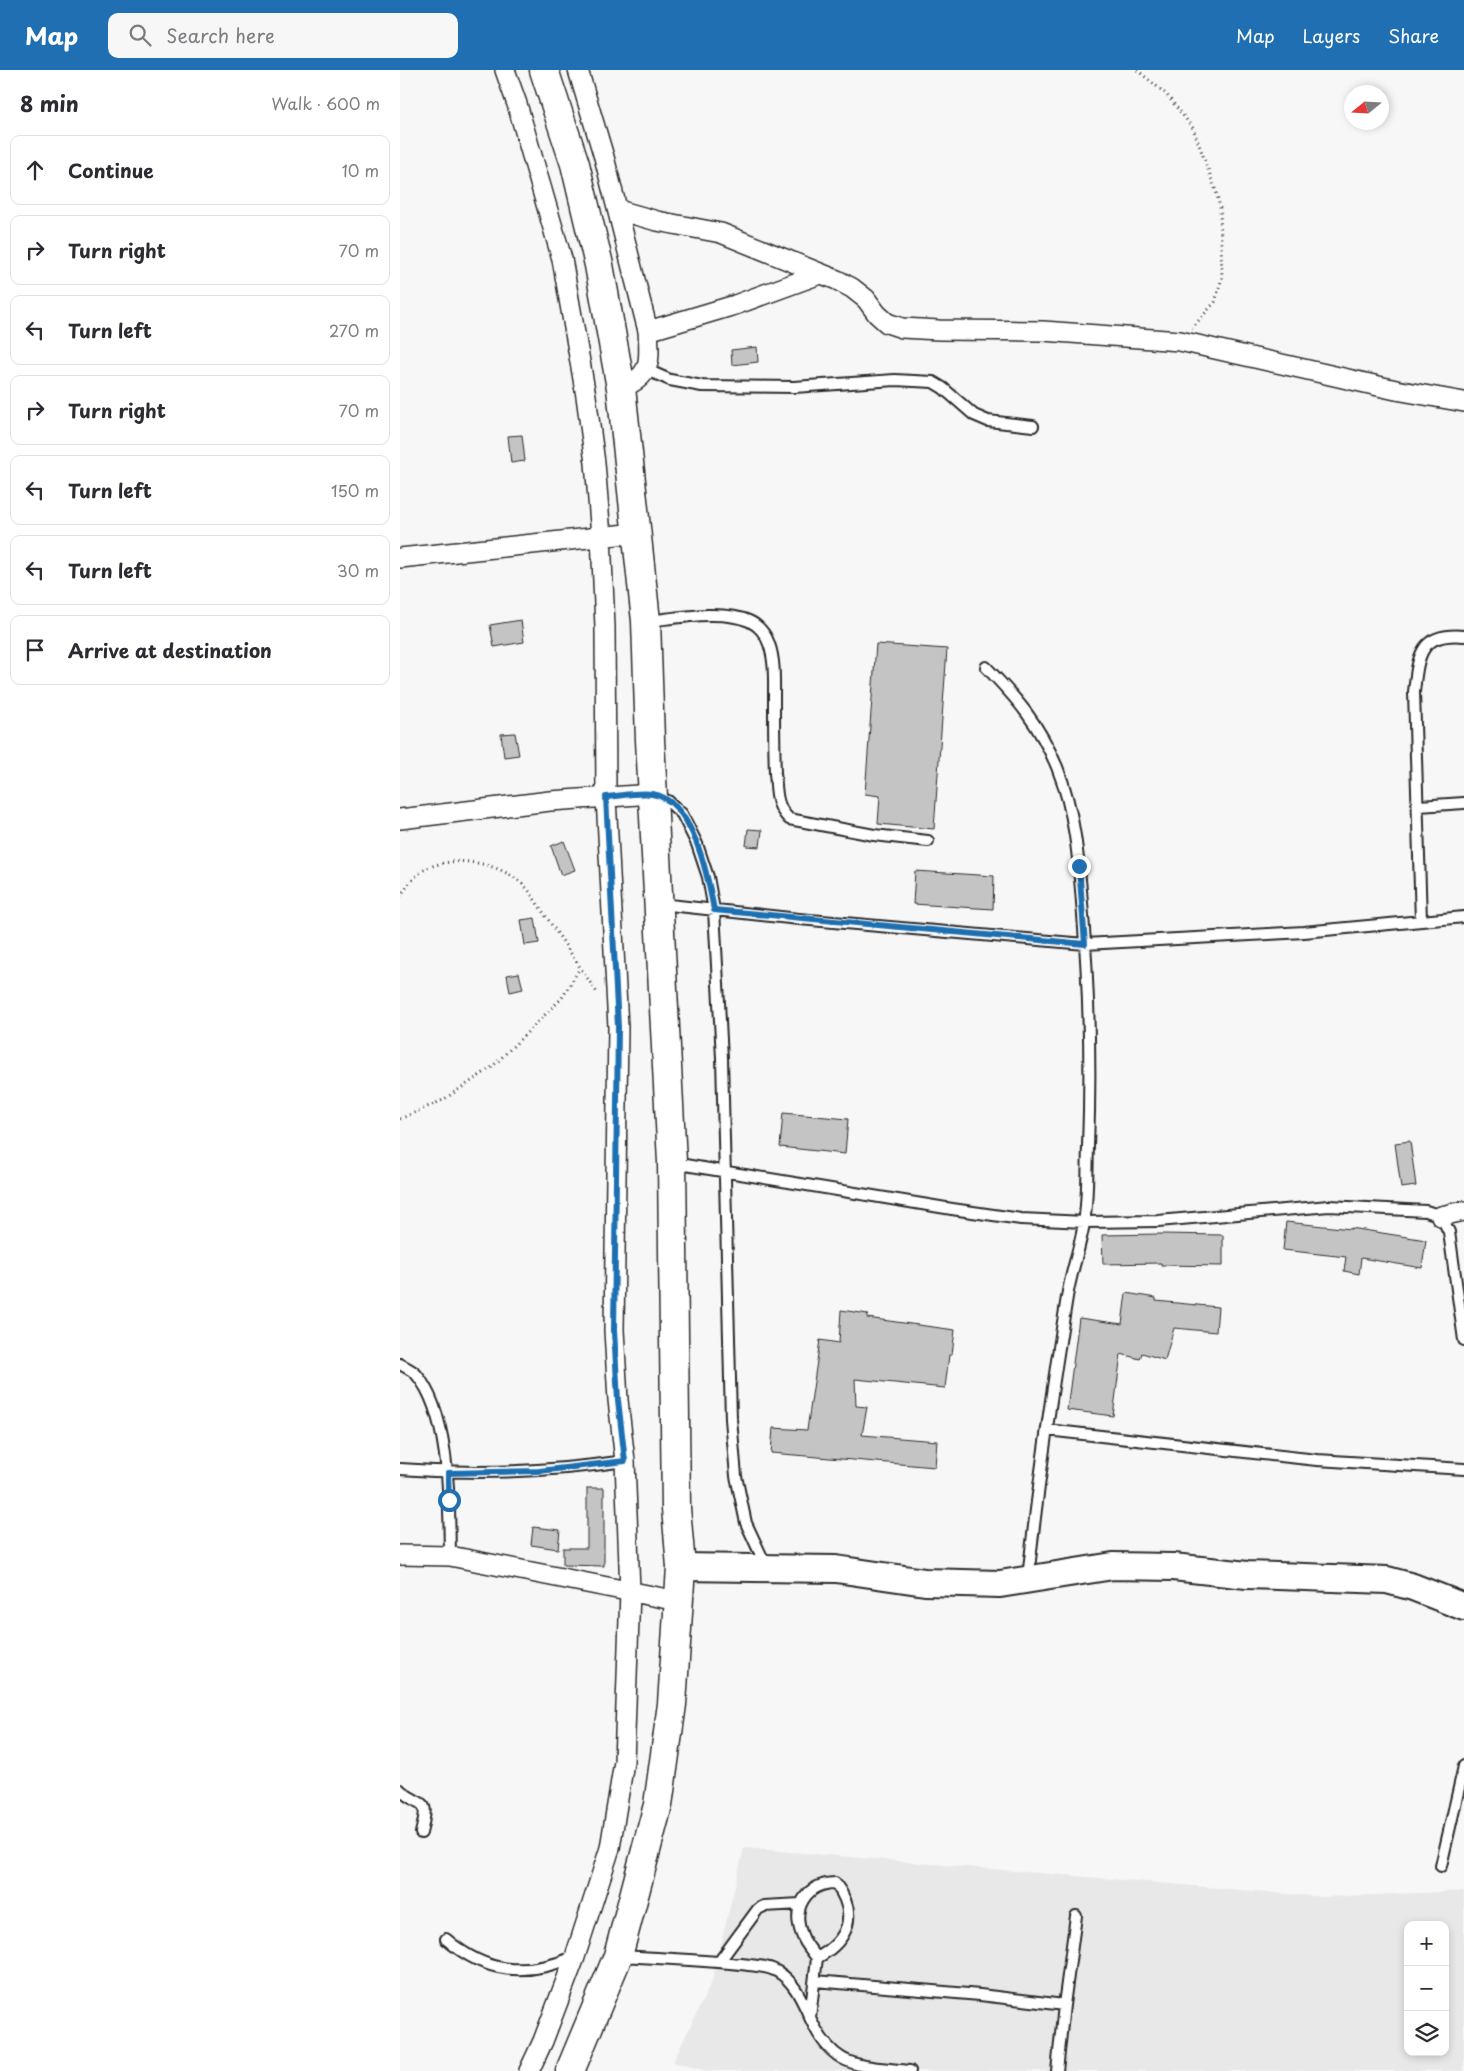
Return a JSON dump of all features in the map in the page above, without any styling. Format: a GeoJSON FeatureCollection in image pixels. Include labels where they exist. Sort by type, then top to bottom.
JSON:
{"type":"FeatureCollection","features":[{"type":"Feature","properties":{"kind":"highway"},"geometry":{"type":"LineString","coordinates":[[544,70],[577,173],[599,265],[620,388],[646,621],[658,904],[672,1162],[676,1508],[681,1566],[672,1704],[658,1805],[618,1956],[570,2071]]}},
{"type":"Feature","properties":{"kind":"street"},"geometry":{"type":"LineString","coordinates":[[505,70],[517,104],[562,259],[586,396],[595,463],[601,536],[605,647],[606,797],[618,1027],[614,1330],[618,1400],[625,1461],[630,1591],[624,1762],[610,1848],[575,1956],[543,2041],[529,2071]]}},
{"type":"Feature","properties":{"kind":"street"},"geometry":{"type":"LineString","coordinates":[[578,70],[618,210],[648,332],[649,352],[647,370],[633,383],[620,388]]}},
{"type":"Feature","properties":{"kind":"street"},"geometry":{"type":"LineString","coordinates":[[618,210],[657,221],[720,234],[820,274],[852,288],[866,299],[877,314],[888,323],[902,328],[1043,331],[1180,342],[1396,390],[1464,402]]}},
{"type":"Feature","properties":{"kind":"street"},"geometry":{"type":"LineString","coordinates":[[648,332],[735,305],[820,274]]}},
{"type":"Feature","properties":{"kind":"street"},"geometry":{"type":"LineString","coordinates":[[400,558],[636,532]]}},
{"type":"Feature","properties":{"kind":"street"},"geometry":{"type":"LineString","coordinates":[[400,819],[550,801],[653,794]]}},
{"type":"Feature","properties":{"kind":"street"},"geometry":{"type":"LineString","coordinates":[[1441,1216],[1464,1211]]}},
{"type":"Feature","properties":{"kind":"street"},"geometry":{"type":"LineString","coordinates":[[400,1555],[450,1556],[678,1601]]}},
{"type":"Feature","properties":{"kind":"street"},"geometry":{"type":"LineString","coordinates":[[681,1566],[836,1569],[925,1582],[959,1584],[1000,1584],[1028,1578],[1113,1566],[1173,1567],[1247,1576],[1387,1580],[1462,1603]]}},
{"type":"Feature","properties":{"kind":"lane"},"geometry":{"type":"LineString","coordinates":[[647,370],[670,380],[702,386],[794,387],[894,380],[933,382],[943,388],[974,415],[988,421],[1032,426]]}},
{"type":"Feature","properties":{"kind":"lane"},"geometry":{"type":"LineString","coordinates":[[646,621],[690,616],[727,616],[749,622],[761,629],[769,643],[774,678],[774,759],[777,796],[780,811],[789,819],[874,835],[928,841]]}},
{"type":"Feature","properties":{"kind":"lane"},"geometry":{"type":"LineString","coordinates":[[1421,921],[1419,806],[1414,692],[1418,660],[1424,646],[1437,639],[1450,635],[1464,636]]}},
{"type":"Feature","properties":{"kind":"lane"},"geometry":{"type":"LineString","coordinates":[[986,668],[1018,699],[1040,732],[1057,767],[1071,808],[1079,866],[1085,944],[1089,1103],[1084,1222],[1067,1295],[1040,1469],[1028,1578]]}},
{"type":"Feature","properties":{"kind":"lane"},"geometry":{"type":"LineString","coordinates":[[653,794],[668,801],[682,814],[700,852],[708,877],[714,910],[722,1058],[731,1419],[736,1476],[746,1523],[767,1568]]}},
{"type":"Feature","properties":{"kind":"lane"},"geometry":{"type":"LineString","coordinates":[[1419,806],[1464,803]]}},
{"type":"Feature","properties":{"kind":"lane"},"geometry":{"type":"LineString","coordinates":[[658,904],[1085,944],[1304,932],[1464,917]]}},
{"type":"Feature","properties":{"kind":"lane"},"geometry":{"type":"LineString","coordinates":[[672,1162],[1021,1219],[1084,1222],[1158,1221],[1329,1206],[1426,1211],[1441,1216],[1449,1232],[1464,1340]]}},
{"type":"Feature","properties":{"kind":"lane"},"geometry":{"type":"LineString","coordinates":[[400,1364],[415,1372],[426,1388],[434,1406],[448,1473],[450,1556]]}},
{"type":"Feature","properties":{"kind":"lane"},"geometry":{"type":"LineString","coordinates":[[1047,1430],[1317,1460],[1464,1469]]}},
{"type":"Feature","properties":{"kind":"lane"},"geometry":{"type":"LineString","coordinates":[[400,1469],[448,1473],[539,1471],[625,1461]]}},
{"type":"Feature","properties":{"kind":"lane"},"geometry":{"type":"LineString","coordinates":[[1440,1866],[1464,1766]]}},
{"type":"Feature","properties":{"kind":"lane"},"geometry":{"type":"LineString","coordinates":[[400,1790],[418,1800],[424,1807],[426,1813],[421,1833]]}},
{"type":"Feature","properties":{"kind":"lane"},"geometry":{"type":"LineString","coordinates":[[810,2018],[818,1958],[802,1936],[798,1922],[801,1904],[809,1891],[823,1883],[835,1883],[843,1894],[848,1914],[845,1933],[833,1949],[818,1958]]}},
{"type":"Feature","properties":{"kind":"lane"},"geometry":{"type":"LineString","coordinates":[[719,1962],[758,1909],[764,1906],[801,1904]]}},
{"type":"Feature","properties":{"kind":"lane"},"geometry":{"type":"LineString","coordinates":[[1058,2071],[1064,2005],[1076,1916]]}},
{"type":"Feature","properties":{"kind":"lane"},"geometry":{"type":"LineString","coordinates":[[446,1939],[460,1952],[486,1964],[508,1970],[535,1970],[575,1956]]}},
{"type":"Feature","properties":{"kind":"lane"},"geometry":{"type":"LineString","coordinates":[[618,1956],[719,1962],[772,1968],[790,1981],[799,1994],[826,2046],[839,2058],[855,2065],[910,2071]]}},
{"type":"Feature","properties":{"kind":"lane"},"geometry":{"type":"LineString","coordinates":[[815,1981],[980,1995],[1064,2005]]}},
{"type":"Feature","properties":{"kind":"path"},"geometry":{"type":"LineString","coordinates":[[1137,70],[1166,94],[1193,128],[1200,142],[1220,208],[1222,278],[1219,293],[1215,302],[1180,342]]}},
{"type":"Feature","properties":{"kind":"path"},"geometry":{"type":"LineString","coordinates":[[400,896],[417,875],[430,867],[448,862],[476,863],[490,866],[521,881],[558,933],[600,998]]}},
{"type":"Feature","properties":{"kind":"path"},"geometry":{"type":"LineString","coordinates":[[400,1119],[442,1100],[491,1068],[562,998],[580,968]]}},
{"type":"Feature","properties":{"kind":"shaded area"},"geometry":{"type":"Polygon","coordinates":[[[744,1848],[1324,1897],[1464,1891],[1464,2071],[707,2071],[673,2062],[712,1981],[744,1848]]]}},
{"type":"Feature","properties":{"kind":"building"},"geometry":{"type":"Polygon","coordinates":[[[757,347],[758,362],[732,365],[731,350],[757,347]]]}},
{"type":"Feature","properties":{"kind":"building"},"geometry":{"type":"Polygon","coordinates":[[[522,435],[525,461],[511,463],[508,436],[522,435]]]}},
{"type":"Feature","properties":{"kind":"building"},"geometry":{"type":"Polygon","coordinates":[[[521,620],[524,642],[494,647],[490,625],[521,620]]]}},
{"type":"Feature","properties":{"kind":"building"},"geometry":{"type":"Polygon","coordinates":[[[876,644],[947,649],[934,829],[878,824],[880,796],[865,794],[876,644]]]}},
{"type":"Feature","properties":{"kind":"building"},"geometry":{"type":"Polygon","coordinates":[[[515,733],[519,755],[504,757],[501,734],[515,733]]]}},
{"type":"Feature","properties":{"kind":"building"},"geometry":{"type":"Polygon","coordinates":[[[748,829],[762,830],[760,847],[746,846],[748,829]]]}},
{"type":"Feature","properties":{"kind":"building"},"geometry":{"type":"Polygon","coordinates":[[[564,841],[575,870],[561,875],[551,846],[564,841]]]}},
{"type":"Feature","properties":{"kind":"building"},"geometry":{"type":"Polygon","coordinates":[[[915,871],[994,876],[993,909],[913,904],[915,871]]]}},
{"type":"Feature","properties":{"kind":"building"},"geometry":{"type":"Polygon","coordinates":[[[535,918],[539,943],[525,945],[521,920],[535,918]]]}},
{"type":"Feature","properties":{"kind":"building"},"geometry":{"type":"Polygon","coordinates":[[[519,973],[523,989],[510,992],[507,975],[519,973]]]}},
{"type":"Feature","properties":{"kind":"building"},"geometry":{"type":"Polygon","coordinates":[[[783,1113],[848,1119],[845,1154],[780,1147],[783,1113]]]}},
{"type":"Feature","properties":{"kind":"building"},"geometry":{"type":"Polygon","coordinates":[[[1410,1141],[1416,1186],[1401,1188],[1395,1143],[1410,1141]]]}},
{"type":"Feature","properties":{"kind":"building"},"geometry":{"type":"Polygon","coordinates":[[[1286,1222],[1351,1228],[1426,1240],[1422,1268],[1361,1258],[1359,1274],[1344,1271],[1346,1257],[1283,1250],[1286,1222]]]}},
{"type":"Feature","properties":{"kind":"building"},"geometry":{"type":"Polygon","coordinates":[[[1102,1235],[1223,1235],[1223,1266],[1161,1265],[1161,1263],[1103,1264],[1102,1235]]]}},
{"type":"Feature","properties":{"kind":"building"},"geometry":{"type":"Polygon","coordinates":[[[1126,1293],[1156,1298],[1156,1301],[1218,1307],[1216,1332],[1174,1328],[1165,1360],[1142,1353],[1140,1359],[1121,1354],[1113,1416],[1067,1410],[1079,1318],[1122,1324],[1126,1293]]]}},
{"type":"Feature","properties":{"kind":"building"},"geometry":{"type":"Polygon","coordinates":[[[841,1310],[868,1314],[867,1318],[955,1330],[952,1355],[949,1355],[945,1388],[855,1379],[856,1406],[867,1407],[862,1435],[937,1441],[935,1467],[771,1453],[773,1428],[807,1430],[820,1340],[839,1343],[841,1310]]]}},
{"type":"Feature","properties":{"kind":"building"},"geometry":{"type":"Polygon","coordinates":[[[587,1488],[604,1488],[604,1566],[563,1565],[563,1548],[587,1548],[587,1488]]]}},
{"type":"Feature","properties":{"kind":"building"},"geometry":{"type":"Polygon","coordinates":[[[533,1527],[560,1530],[558,1549],[531,1545],[533,1527]]]}},
{"type":"Feature","properties":{"kind":"route"},"geometry":{"type":"LineString","coordinates":[[449,1500],[448,1473],[539,1471],[582,1468],[625,1461],[618,1400],[614,1330],[618,1027],[606,797],[653,794],[668,801],[682,814],[697,844],[708,877],[714,910],[1085,944],[1079,866]]}}]}
